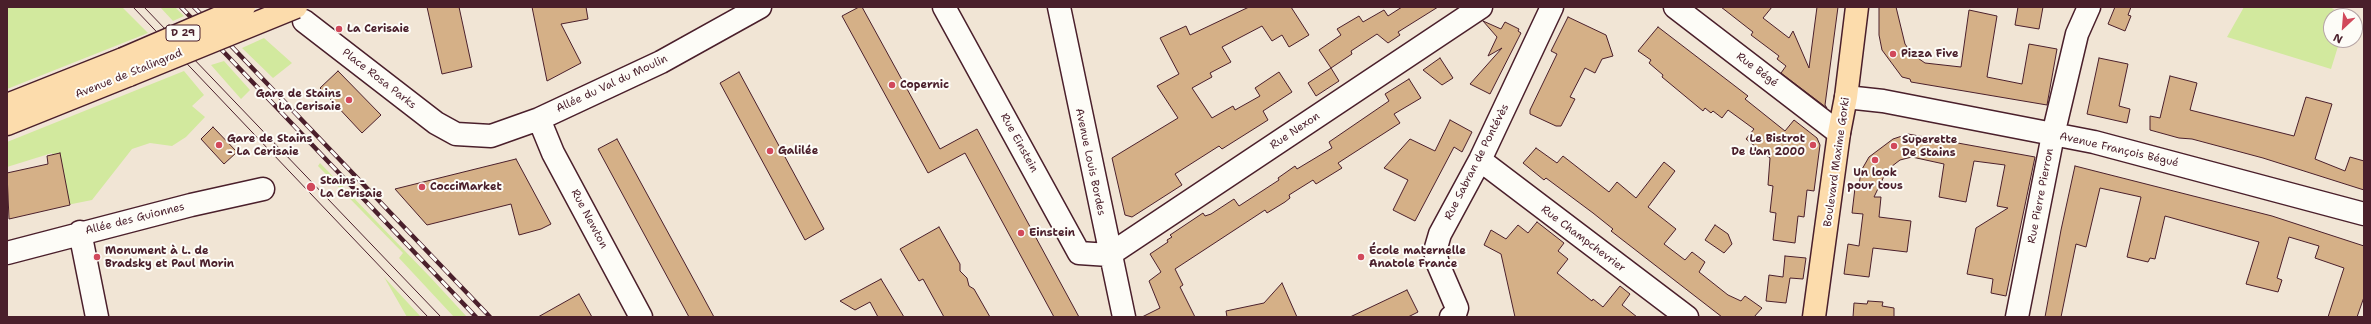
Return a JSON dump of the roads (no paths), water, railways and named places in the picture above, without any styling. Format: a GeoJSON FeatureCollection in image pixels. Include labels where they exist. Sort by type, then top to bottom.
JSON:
{"type":"FeatureCollection","features":[{"type":"Feature","properties":{"kind":"main road","name":"Avenue de Stalingrad"},"geometry":{"type":"LineString","coordinates":[[7,124],[126,67],[244,7]]}},
{"type":"Feature","properties":{"kind":"main road","name":"Boulevard Maxime Gorki"},"geometry":{"type":"LineString","coordinates":[[1814,317],[1839,133],[1846,97],[1857,7]]}},
{"type":"Feature","properties":{"kind":"main road","name":"Avenue de Stalingrad"},"geometry":{"type":"LineString","coordinates":[[7,105],[300,14]]}},
{"type":"Feature","properties":{"kind":"street","name":"Allée du Val du Moulin"},"geometry":{"type":"LineString","coordinates":[[456,134],[491,136],[539,119],[661,62],[760,7]]}},
{"type":"Feature","properties":{"kind":"street","name":"Rue Einstein"},"geometry":{"type":"LineString","coordinates":[[944,7],[1079,253],[1109,255]]}},
{"type":"Feature","properties":{"kind":"street","name":"Avenue Louis Bordes"},"geometry":{"type":"LineString","coordinates":[[1059,7],[1109,255],[1124,317]]}},
{"type":"Feature","properties":{"kind":"street","name":"Rue Nexon"},"geometry":{"type":"LineString","coordinates":[[1109,255],[1481,7]]}},
{"type":"Feature","properties":{"kind":"street","name":"Rue Sabran de Pontévès"},"geometry":{"type":"LineString","coordinates":[[1451,317],[1455,314],[1457,308],[1438,264],[1435,251],[1440,234],[1480,160],[1552,7]]}},
{"type":"Feature","properties":{"kind":"street","name":"Rue Bégé"},"geometry":{"type":"LineString","coordinates":[[1675,7],[1839,133]]}},
{"type":"Feature","properties":{"kind":"street","name":"Rue Pierre Pierron"},"geometry":{"type":"LineString","coordinates":[[2017,317],[2053,135],[2077,34],[2089,7]]}},
{"type":"Feature","properties":{"kind":"street","name":"Place Rosa Parks"},"geometry":{"type":"LineString","coordinates":[[300,14],[436,123],[456,134]]}},
{"type":"Feature","properties":{"kind":"street","name":"Avenue François Bégué"},"geometry":{"type":"LineString","coordinates":[[1846,97],[1883,101],[2094,142],[2364,214]]}},
{"type":"Feature","properties":{"kind":"street","name":"Rue Newton"},"geometry":{"type":"LineString","coordinates":[[539,119],[553,152],[641,317]]}},
{"type":"Feature","properties":{"kind":"street","name":"Rue Champchevrier"},"geometry":{"type":"LineString","coordinates":[[1480,160],[1687,317]]}},
{"type":"Feature","properties":{"kind":"street","name":"Allée des Guionnes"},"geometry":{"type":"LineString","coordinates":[[7,253],[80,232],[263,189]]}},
{"type":"Feature","properties":{"kind":"street"},"geometry":{"type":"LineString","coordinates":[[80,232],[97,317]]}},
{"type":"Feature","properties":{"kind":"tram line"},"geometry":{"type":"LineString","coordinates":[[133,7],[428,317]]}},
{"type":"Feature","properties":{"kind":"tram line"},"geometry":{"type":"LineString","coordinates":[[144,7],[441,317]]}},
{"type":"Feature","properties":{"kind":"railway"},"geometry":{"type":"LineString","coordinates":[[181,7],[476,317]]}},
{"type":"Feature","properties":{"kind":"railway"},"geometry":{"type":"LineString","coordinates":[[194,7],[490,317]]}},
{"type":"Feature","properties":{"kind":"place","name":"La Cerisaie"},"geometry":{"type":"Point","coordinates":[339,29]}},
{"type":"Feature","properties":{"kind":"place","name":"Pizza Five"},"geometry":{"type":"Point","coordinates":[1893,54]}},
{"type":"Feature","properties":{"kind":"place","name":"Copernic"},"geometry":{"type":"Point","coordinates":[892,85]}},
{"type":"Feature","properties":{"kind":"place","name":"Gare de Stains La Cerisaie"},"geometry":{"type":"Point","coordinates":[349,100]}},
{"type":"Feature","properties":{"kind":"place","name":"Gare de Stains - La Cerisaie"},"geometry":{"type":"Point","coordinates":[219,145]}},
{"type":"Feature","properties":{"kind":"place","name":"Le Bistrot De L'an 2000"},"geometry":{"type":"Point","coordinates":[1813,145]}},
{"type":"Feature","properties":{"kind":"place","name":"Superette De Stains"},"geometry":{"type":"Point","coordinates":[1894,146]}},
{"type":"Feature","properties":{"kind":"place","name":"Galilée"},"geometry":{"type":"Point","coordinates":[770,151]}},
{"type":"Feature","properties":{"kind":"place","name":"Un look pour tous"},"geometry":{"type":"Point","coordinates":[1875,160]}},
{"type":"Feature","properties":{"kind":"place","name":"Stains - La Cerisaie"},"geometry":{"type":"Point","coordinates":[311,187]}},
{"type":"Feature","properties":{"kind":"place","name":"CocciMarket"},"geometry":{"type":"Point","coordinates":[422,187]}},
{"type":"Feature","properties":{"kind":"place","name":"Einstein"},"geometry":{"type":"Point","coordinates":[1021,233]}},
{"type":"Feature","properties":{"kind":"place","name":"Monument à L. de Bradsky et Paul Morin"},"geometry":{"type":"Point","coordinates":[97,257]}},
{"type":"Feature","properties":{"kind":"place","name":"École maternelle Anatole France"},"geometry":{"type":"Point","coordinates":[1361,257]}}]}
